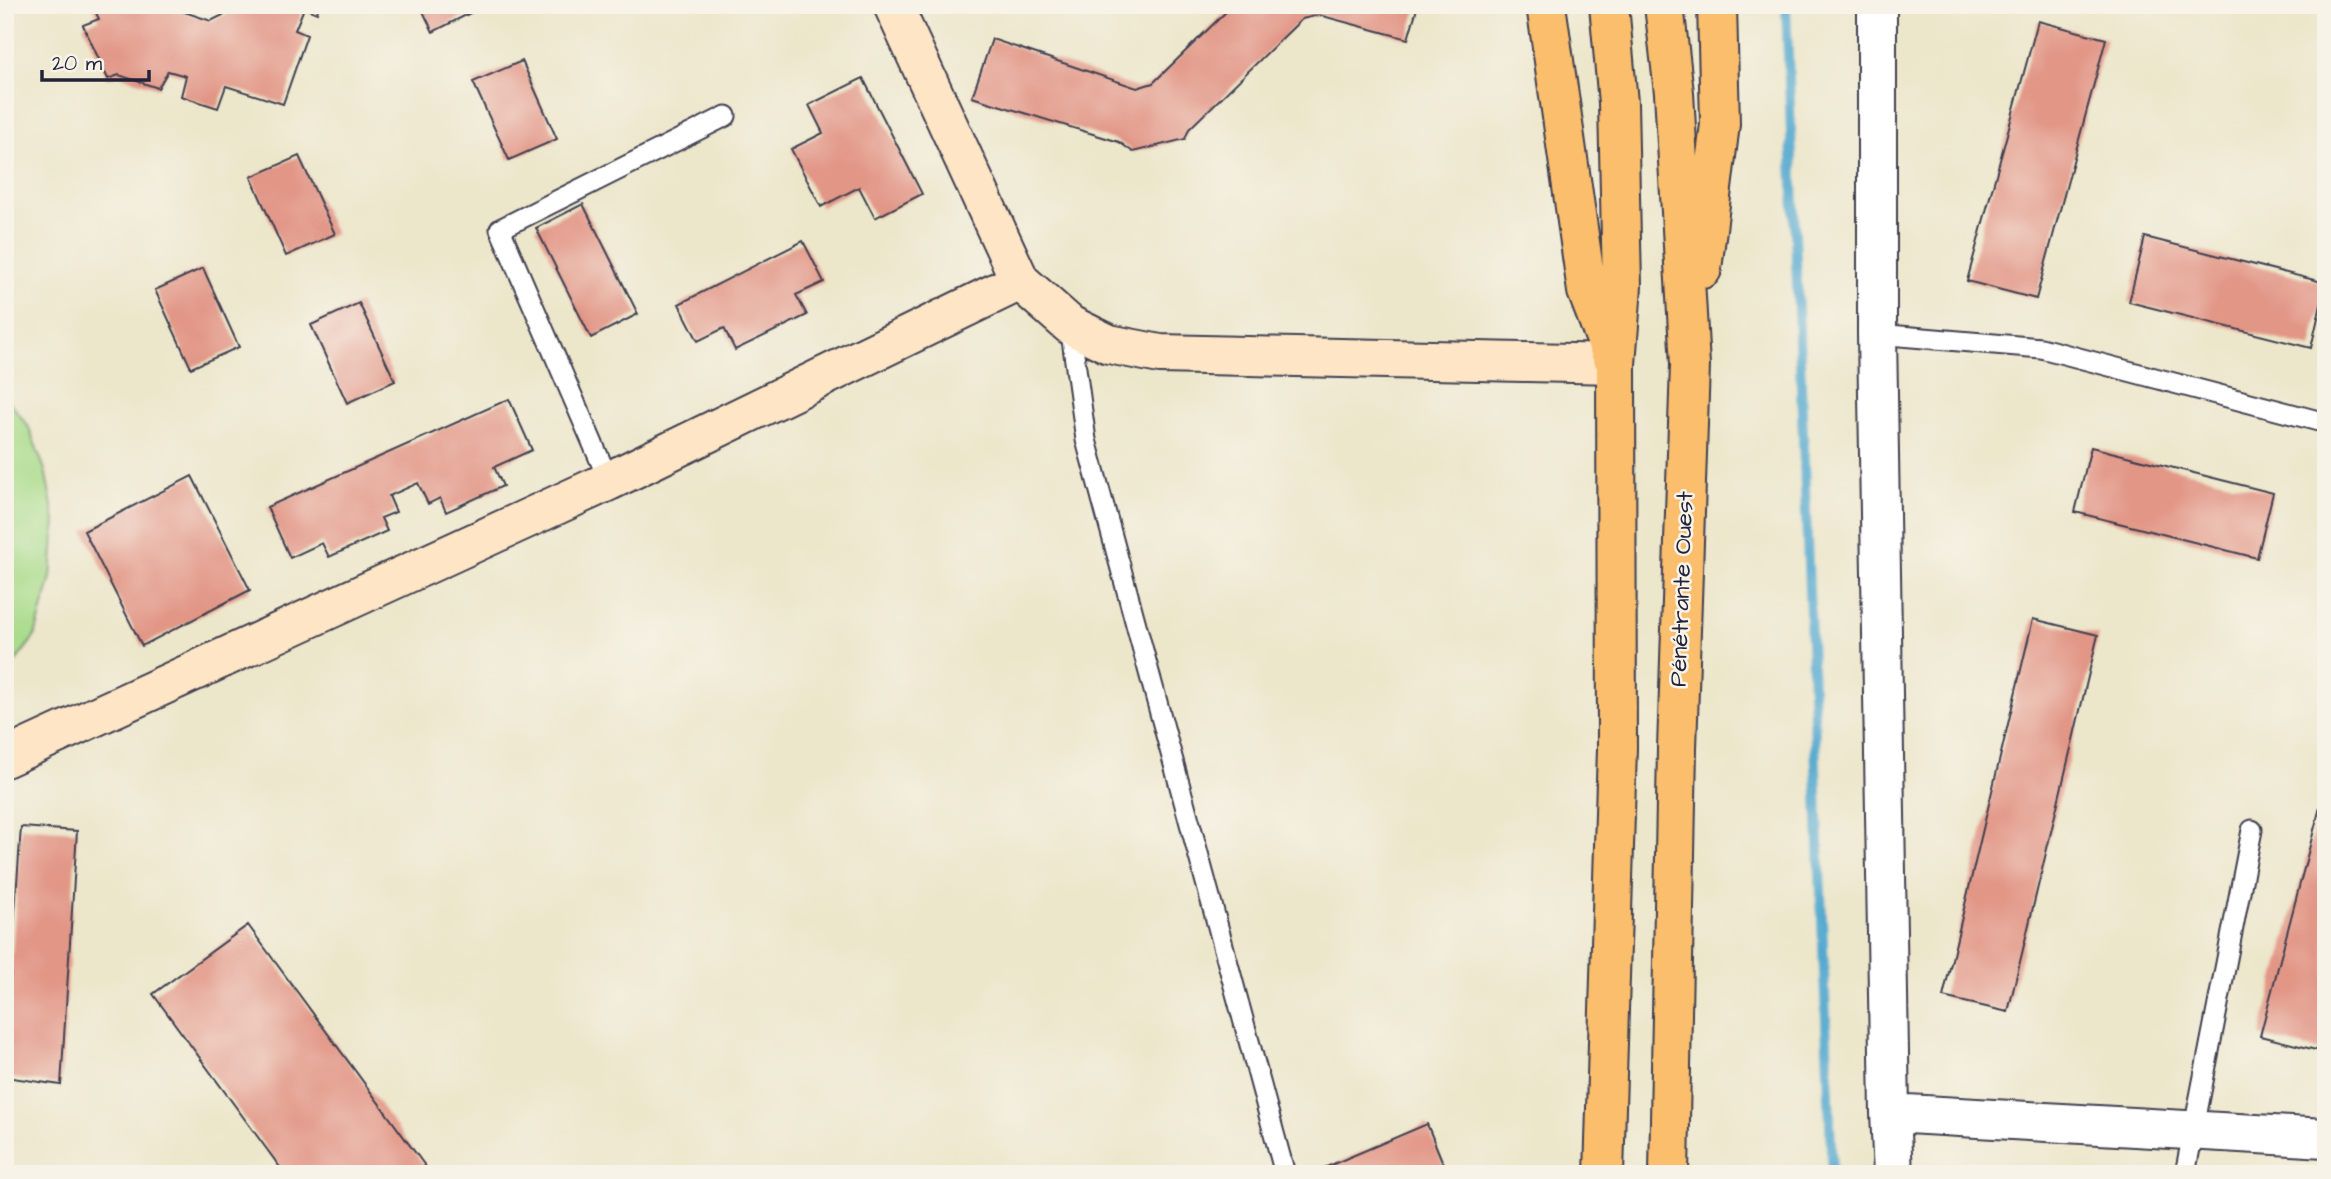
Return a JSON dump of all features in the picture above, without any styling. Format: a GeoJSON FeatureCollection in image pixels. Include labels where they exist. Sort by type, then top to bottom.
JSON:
{"type":"FeatureCollection","features":[{"type":"Feature","properties":{"kind":"highway"},"geometry":{"type":"LineString","coordinates":[[1546,5],[1587,291],[1616,365]]}},
{"type":"Feature","properties":{"kind":"highway"},"geometry":{"type":"LineString","coordinates":[[1604,1174],[1616,748],[1616,365],[1622,273],[1618,103],[1609,5]]}},
{"type":"Feature","properties":{"kind":"highway","name":"Pénétrante Ouest"},"geometry":{"type":"LineString","coordinates":[[1664,5],[1674,93],[1690,365],[1677,748],[1670,1174]]}},
{"type":"Feature","properties":{"kind":"highway"},"geometry":{"type":"LineString","coordinates":[[1690,365],[1720,124],[1717,5]]}},
{"type":"Feature","properties":{"kind":"street"},"geometry":{"type":"LineString","coordinates":[[893,5],[1020,281],[1070,325],[1109,344],[1160,354],[1616,365]]}},
{"type":"Feature","properties":{"kind":"street"},"geometry":{"type":"LineString","coordinates":[[1877,5],[1877,334],[1893,1174]]}},
{"type":"Feature","properties":{"kind":"street"},"geometry":{"type":"LineString","coordinates":[[5,758],[609,481],[1020,281]]}},
{"type":"Feature","properties":{"kind":"street"},"geometry":{"type":"LineString","coordinates":[[1890,1113],[2326,1138]]}},
{"type":"Feature","properties":{"kind":"lane"},"geometry":{"type":"LineString","coordinates":[[609,481],[500,229],[726,116]]}},
{"type":"Feature","properties":{"kind":"lane"},"geometry":{"type":"LineString","coordinates":[[1070,325],[1086,440],[1285,1174]]}},
{"type":"Feature","properties":{"kind":"lane"},"geometry":{"type":"LineString","coordinates":[[1877,334],[2040,348],[2326,423]]}},
{"type":"Feature","properties":{"kind":"lane"},"geometry":{"type":"LineString","coordinates":[[2185,1174],[2252,830]]}},
{"type":"Feature","properties":{"kind":"green space"},"geometry":{"type":"Polygon","coordinates":[[[5,396],[28,426],[45,470],[55,521],[51,577],[35,636],[5,675],[5,396]]]}},
{"type":"Feature","properties":{"kind":"building"},"geometry":{"type":"Polygon","coordinates":[[[92,5],[164,5],[211,21],[229,12],[231,5],[319,5],[317,13],[304,8],[295,30],[307,35],[283,104],[226,86],[218,108],[181,96],[186,76],[168,71],[158,88],[119,75],[108,79],[83,25],[99,19],[92,5]]]}},
{"type":"Feature","properties":{"kind":"building"},"geometry":{"type":"Polygon","coordinates":[[[420,5],[486,5],[433,32],[420,5]]]}},
{"type":"Feature","properties":{"kind":"building"},"geometry":{"type":"Polygon","coordinates":[[[1233,5],[1418,5],[1408,39],[1319,15],[1302,19],[1189,129],[1185,139],[1133,152],[1119,142],[972,97],[992,39],[1137,88],[1153,83],[1233,5]]]}},
{"type":"Feature","properties":{"kind":"building"},"geometry":{"type":"Polygon","coordinates":[[[2038,21],[2106,39],[2036,299],[1967,281],[2038,21]]]}},
{"type":"Feature","properties":{"kind":"building"},"geometry":{"type":"Polygon","coordinates":[[[522,61],[557,139],[509,160],[473,82],[522,61]]]}},
{"type":"Feature","properties":{"kind":"building"},"geometry":{"type":"Polygon","coordinates":[[[863,78],[922,194],[875,218],[859,187],[821,207],[791,149],[823,133],[809,105],[863,78]]]}},
{"type":"Feature","properties":{"kind":"building"},"geometry":{"type":"Polygon","coordinates":[[[299,156],[335,234],[286,256],[251,177],[299,156]]]}},
{"type":"Feature","properties":{"kind":"building"},"geometry":{"type":"Polygon","coordinates":[[[583,204],[638,314],[591,338],[536,228],[583,204]]]}},
{"type":"Feature","properties":{"kind":"building"},"geometry":{"type":"Polygon","coordinates":[[[2145,237],[2326,283],[2311,348],[2129,302],[2145,237]]]}},
{"type":"Feature","properties":{"kind":"building"},"geometry":{"type":"Polygon","coordinates":[[[803,241],[824,282],[796,295],[807,315],[735,350],[724,328],[698,341],[679,304],[803,241]]]}},
{"type":"Feature","properties":{"kind":"building"},"geometry":{"type":"Polygon","coordinates":[[[203,268],[239,347],[191,368],[155,290],[203,268]]]}},
{"type":"Feature","properties":{"kind":"building"},"geometry":{"type":"Polygon","coordinates":[[[359,303],[395,381],[347,403],[311,325],[359,303]]]}},
{"type":"Feature","properties":{"kind":"building"},"geometry":{"type":"Polygon","coordinates":[[[509,399],[532,450],[494,467],[503,486],[446,512],[440,498],[428,504],[418,483],[389,496],[396,512],[381,518],[387,531],[329,557],[322,543],[290,558],[267,507],[509,399]]]}},
{"type":"Feature","properties":{"kind":"building"},"geometry":{"type":"Polygon","coordinates":[[[2091,447],[2273,493],[2257,558],[2075,512],[2091,447]]]}},
{"type":"Feature","properties":{"kind":"building"},"geometry":{"type":"Polygon","coordinates":[[[192,476],[250,590],[142,646],[84,531],[192,476]]]}},
{"type":"Feature","properties":{"kind":"building"},"geometry":{"type":"Polygon","coordinates":[[[2033,619],[2098,635],[2008,1012],[1943,997],[2033,619]]]}},
{"type":"Feature","properties":{"kind":"building"},"geometry":{"type":"Polygon","coordinates":[[[2325,788],[2326,1045],[2324,1052],[2260,1036],[2325,788]]]}},
{"type":"Feature","properties":{"kind":"building"},"geometry":{"type":"Polygon","coordinates":[[[21,827],[77,831],[61,1085],[5,1077],[21,827]]]}},
{"type":"Feature","properties":{"kind":"building"},"geometry":{"type":"Polygon","coordinates":[[[248,925],[431,1174],[285,1174],[153,994],[248,925]]]}},
{"type":"Feature","properties":{"kind":"building"},"geometry":{"type":"Polygon","coordinates":[[[1427,1124],[1445,1168],[1426,1167],[1429,1174],[1310,1174],[1427,1124]]]}},
{"type":"Feature","properties":{"kind":"waterway"},"geometry":{"type":"LineString","coordinates":[[1786,5],[1832,1174]]}}]}
